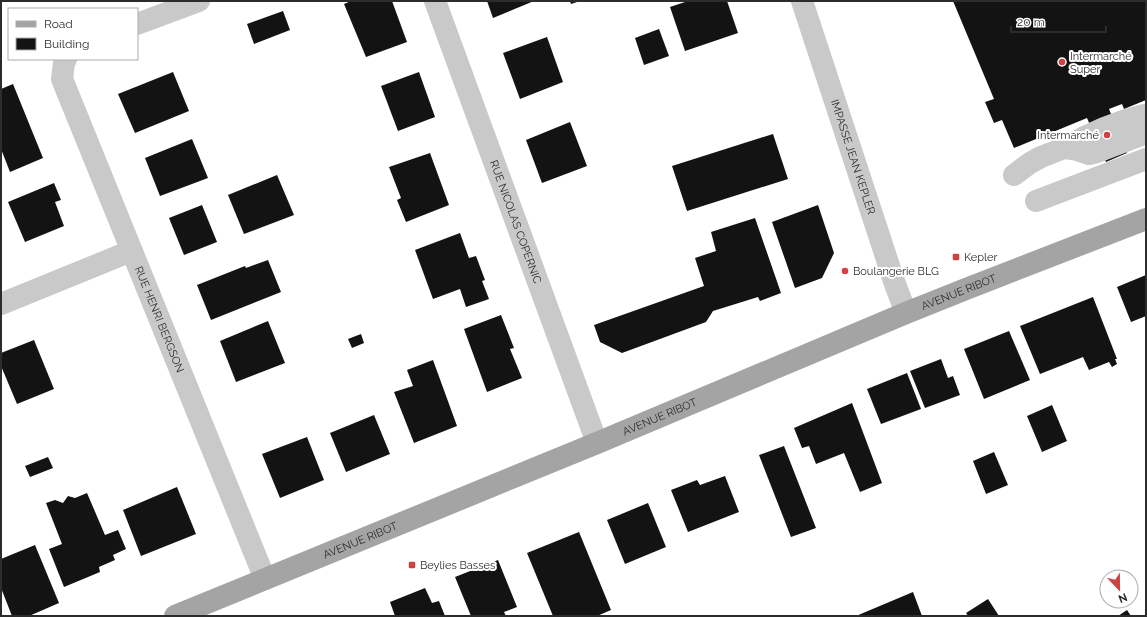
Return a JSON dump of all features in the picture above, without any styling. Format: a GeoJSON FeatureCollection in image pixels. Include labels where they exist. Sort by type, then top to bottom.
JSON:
{"type":"FeatureCollection","features":[{"type":"Feature","properties":{"kind":"main road","name":"AVENUE RIBOT"},"geometry":{"type":"LineString","coordinates":[[174,616],[597,443],[906,313],[1146,219]]}},
{"type":"Feature","properties":{"kind":"street"},"geometry":{"type":"LineString","coordinates":[[138,24],[200,1]]}},
{"type":"Feature","properties":{"kind":"street","name":"RUE NICOLAS COPERNIC"},"geometry":{"type":"LineString","coordinates":[[435,1],[597,443]]}},
{"type":"Feature","properties":{"kind":"street","name":"IMPASSE JEAN KEPLER"},"geometry":{"type":"LineString","coordinates":[[802,1],[895,284],[906,313]]}},
{"type":"Feature","properties":{"kind":"street","name":"RUE HENRI BERGSON"},"geometry":{"type":"LineString","coordinates":[[65,60],[62,79],[265,579]]}},
{"type":"Feature","properties":{"kind":"street"},"geometry":{"type":"LineString","coordinates":[[1014,175],[1030,163],[1064,148],[1089,134],[1125,120],[1146,116]]}},
{"type":"Feature","properties":{"kind":"street"},"geometry":{"type":"LineString","coordinates":[[1064,148],[1089,154],[1146,133]]}},
{"type":"Feature","properties":{"kind":"street"},"geometry":{"type":"LineString","coordinates":[[1036,201],[1146,159]]}},
{"type":"Feature","properties":{"kind":"street"},"geometry":{"type":"LineString","coordinates":[[1,304],[132,251]]}},
{"type":"Feature","properties":{"kind":"building"},"geometry":{"type":"Polygon","coordinates":[[[351,1],[392,1],[407,42],[366,57],[344,4],[351,1]]]}},
{"type":"Feature","properties":{"kind":"building"},"geometry":{"type":"Polygon","coordinates":[[[487,1],[534,1],[493,18],[487,1]]]}},
{"type":"Feature","properties":{"kind":"building"},"geometry":{"type":"Polygon","coordinates":[[[570,1],[580,1],[571,4],[570,1]]]}},
{"type":"Feature","properties":{"kind":"building"},"geometry":{"type":"Polygon","coordinates":[[[688,1],[727,1],[738,33],[685,51],[670,7],[688,1]]]}},
{"type":"Feature","properties":{"kind":"building","name":"Intermarché Super"},"geometry":{"type":"Polygon","coordinates":[[[953,1],[1146,1],[1146,100],[1124,109],[1122,104],[1109,109],[1127,153],[1106,162],[1087,118],[1014,148],[1002,120],[994,123],[985,102],[994,99],[953,1]]]}},
{"type":"Feature","properties":{"kind":"building"},"geometry":{"type":"Polygon","coordinates":[[[283,11],[290,30],[254,44],[247,24],[283,11]]]}},
{"type":"Feature","properties":{"kind":"building"},"geometry":{"type":"Polygon","coordinates":[[[659,29],[669,56],[644,65],[635,38],[659,29]]]}},
{"type":"Feature","properties":{"kind":"building"},"geometry":{"type":"Polygon","coordinates":[[[547,37],[563,82],[520,99],[503,53],[547,37]]]}},
{"type":"Feature","properties":{"kind":"building"},"geometry":{"type":"Polygon","coordinates":[[[173,72],[189,111],[135,133],[118,94],[173,72]]]}},
{"type":"Feature","properties":{"kind":"building"},"geometry":{"type":"Polygon","coordinates":[[[419,72],[435,117],[398,131],[381,86],[419,72]]]}},
{"type":"Feature","properties":{"kind":"building"},"geometry":{"type":"Polygon","coordinates":[[[13,84],[43,158],[10,172],[1,149],[1,89],[13,84]]]}},
{"type":"Feature","properties":{"kind":"building"},"geometry":{"type":"Polygon","coordinates":[[[570,122],[587,166],[542,183],[526,140],[570,122]]]}},
{"type":"Feature","properties":{"kind":"building"},"geometry":{"type":"Polygon","coordinates":[[[773,134],[788,179],[687,211],[672,166],[773,134]]]}},
{"type":"Feature","properties":{"kind":"building"},"geometry":{"type":"Polygon","coordinates":[[[192,139],[208,178],[160,196],[145,158],[192,139]]]}},
{"type":"Feature","properties":{"kind":"building"},"geometry":{"type":"Polygon","coordinates":[[[430,153],[449,205],[406,222],[397,200],[401,198],[389,167],[430,153]]]}},
{"type":"Feature","properties":{"kind":"building"},"geometry":{"type":"Polygon","coordinates":[[[277,175],[294,215],[244,234],[228,195],[277,175]]]}},
{"type":"Feature","properties":{"kind":"building"},"geometry":{"type":"Polygon","coordinates":[[[54,183],[61,200],[55,202],[64,226],[25,242],[8,202],[54,183]]]}},
{"type":"Feature","properties":{"kind":"building"},"geometry":{"type":"Polygon","coordinates":[[[202,205],[217,242],[184,255],[169,218],[202,205]]]}},
{"type":"Feature","properties":{"kind":"building"},"geometry":{"type":"Polygon","coordinates":[[[818,205],[834,253],[822,278],[795,288],[772,222],[818,205]]]}},
{"type":"Feature","properties":{"kind":"building"},"geometry":{"type":"Polygon","coordinates":[[[755,218],[781,293],[760,301],[758,297],[713,311],[706,322],[622,353],[600,342],[594,325],[704,286],[695,258],[716,251],[711,232],[755,218]]]}},
{"type":"Feature","properties":{"kind":"building"},"geometry":{"type":"Polygon","coordinates":[[[460,233],[469,258],[476,256],[485,280],[482,281],[489,299],[466,307],[460,289],[433,299],[415,250],[460,233]]]}},
{"type":"Feature","properties":{"kind":"building"},"geometry":{"type":"Polygon","coordinates":[[[268,260],[281,292],[211,320],[197,285],[245,266],[246,268],[268,260]]]}},
{"type":"Feature","properties":{"kind":"building"},"geometry":{"type":"Polygon","coordinates":[[[1146,275],[1146,316],[1131,322],[1117,287],[1146,275]]]}},
{"type":"Feature","properties":{"kind":"building"},"geometry":{"type":"Polygon","coordinates":[[[1093,297],[1117,359],[1115,359],[1117,364],[1112,367],[1109,362],[1089,370],[1083,357],[1040,374],[1020,326],[1093,297]]]}},
{"type":"Feature","properties":{"kind":"building"},"geometry":{"type":"Polygon","coordinates":[[[501,315],[514,348],[510,349],[522,378],[487,392],[464,329],[501,315]]]}},
{"type":"Feature","properties":{"kind":"building"},"geometry":{"type":"Polygon","coordinates":[[[268,321],[285,363],[236,382],[220,341],[268,321]]]}},
{"type":"Feature","properties":{"kind":"building"},"geometry":{"type":"Polygon","coordinates":[[[1009,331],[1030,380],[984,399],[964,349],[1009,331]]]}},
{"type":"Feature","properties":{"kind":"building"},"geometry":{"type":"Polygon","coordinates":[[[361,334],[364,343],[352,348],[348,339],[361,334]]]}},
{"type":"Feature","properties":{"kind":"building"},"geometry":{"type":"Polygon","coordinates":[[[34,340],[54,389],[17,404],[1,366],[1,353],[34,340]]]}},
{"type":"Feature","properties":{"kind":"building"},"geometry":{"type":"Polygon","coordinates":[[[941,359],[948,378],[953,376],[960,395],[925,408],[910,371],[941,359]]]}},
{"type":"Feature","properties":{"kind":"building"},"geometry":{"type":"Polygon","coordinates":[[[433,360],[457,426],[414,443],[394,392],[413,386],[407,370],[433,360]]]}},
{"type":"Feature","properties":{"kind":"building"},"geometry":{"type":"Polygon","coordinates":[[[907,373],[921,409],[881,424],[867,389],[907,373]]]}},
{"type":"Feature","properties":{"kind":"building"},"geometry":{"type":"Polygon","coordinates":[[[852,403],[882,483],[860,492],[844,453],[816,464],[809,446],[802,448],[794,428],[852,403]]]}},
{"type":"Feature","properties":{"kind":"building"},"geometry":{"type":"Polygon","coordinates":[[[1052,405],[1067,441],[1042,452],[1027,416],[1052,405]]]}},
{"type":"Feature","properties":{"kind":"building"},"geometry":{"type":"Polygon","coordinates":[[[374,415],[390,454],[346,472],[330,433],[374,415]]]}},
{"type":"Feature","properties":{"kind":"building"},"geometry":{"type":"Polygon","coordinates":[[[307,437],[324,480],[280,498],[262,454],[307,437]]]}},
{"type":"Feature","properties":{"kind":"building"},"geometry":{"type":"Polygon","coordinates":[[[784,446],[816,528],[791,537],[759,455],[784,446]]]}},
{"type":"Feature","properties":{"kind":"building"},"geometry":{"type":"Polygon","coordinates":[[[994,452],[1008,485],[986,494],[973,461],[994,452]]]}},
{"type":"Feature","properties":{"kind":"building"},"geometry":{"type":"Polygon","coordinates":[[[48,457],[53,468],[30,477],[25,466],[48,457]]]}},
{"type":"Feature","properties":{"kind":"building"},"geometry":{"type":"Polygon","coordinates":[[[725,476],[739,512],[688,532],[671,490],[697,480],[700,485],[725,476]]]}},
{"type":"Feature","properties":{"kind":"building"},"geometry":{"type":"Polygon","coordinates":[[[177,487],[196,534],[141,556],[123,510],[177,487]]]}},
{"type":"Feature","properties":{"kind":"building"},"geometry":{"type":"Polygon","coordinates":[[[87,493],[105,535],[118,530],[126,549],[113,555],[115,560],[99,567],[100,572],[64,587],[49,549],[62,544],[46,503],[55,500],[63,503],[68,496],[75,498],[87,493]]]}},
{"type":"Feature","properties":{"kind":"building"},"geometry":{"type":"Polygon","coordinates":[[[648,503],[666,547],[625,564],[607,520],[648,503]]]}},
{"type":"Feature","properties":{"kind":"building"},"geometry":{"type":"Polygon","coordinates":[[[579,532],[611,610],[597,616],[553,616],[527,553],[579,532]]]}},
{"type":"Feature","properties":{"kind":"building"},"geometry":{"type":"Polygon","coordinates":[[[35,545],[59,603],[29,616],[12,616],[1,588],[1,559],[35,545]]]}},
{"type":"Feature","properties":{"kind":"building"},"geometry":{"type":"Polygon","coordinates":[[[498,560],[517,607],[504,612],[506,616],[471,616],[455,577],[498,560]]]}},
{"type":"Feature","properties":{"kind":"building"},"geometry":{"type":"Polygon","coordinates":[[[425,588],[432,603],[439,601],[445,616],[395,616],[390,602],[425,588]]]}},
{"type":"Feature","properties":{"kind":"building"},"geometry":{"type":"Polygon","coordinates":[[[913,592],[922,616],[856,616],[913,592]]]}},
{"type":"Feature","properties":{"kind":"building"},"geometry":{"type":"Polygon","coordinates":[[[988,599],[999,616],[968,616],[966,613],[988,599]]]}},
{"type":"Feature","properties":{"kind":"building"},"geometry":{"type":"Polygon","coordinates":[[[1127,610],[1131,616],[1118,616],[1127,610]]]}},
{"type":"Feature","properties":{"kind":"place","name":"Intermarché Super"},"geometry":{"type":"Point","coordinates":[1062,62]}},
{"type":"Feature","properties":{"kind":"place","name":"Intermarché"},"geometry":{"type":"Point","coordinates":[1107,135]}},
{"type":"Feature","properties":{"kind":"place","name":"Kepler"},"geometry":{"type":"Point","coordinates":[956,257]}},
{"type":"Feature","properties":{"kind":"place","name":"Boulangerie BLG"},"geometry":{"type":"Point","coordinates":[845,271]}},
{"type":"Feature","properties":{"kind":"place","name":"Beylies Basses"},"geometry":{"type":"Point","coordinates":[412,565]}}]}
